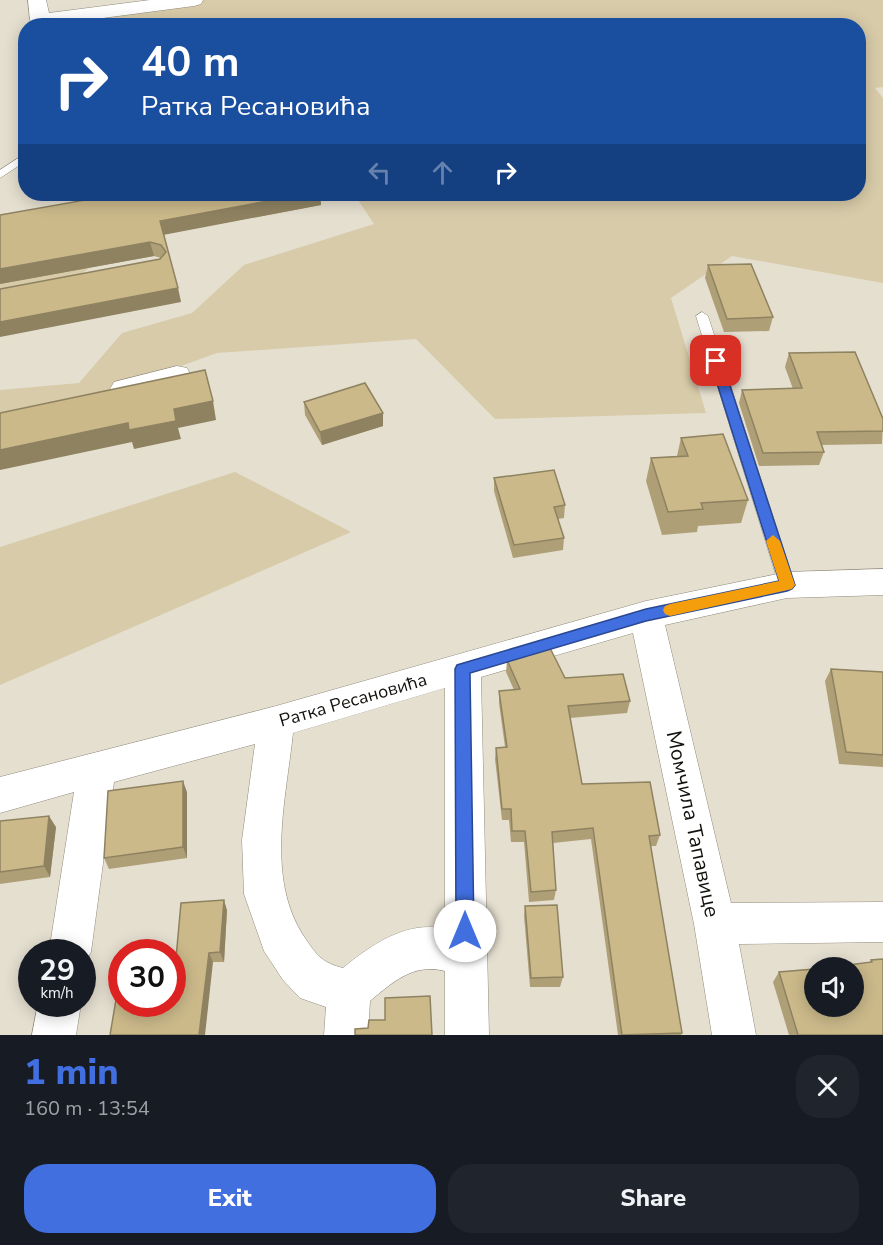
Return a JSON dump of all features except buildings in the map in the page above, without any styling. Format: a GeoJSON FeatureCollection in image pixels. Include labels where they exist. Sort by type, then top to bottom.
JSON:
{"type":"FeatureCollection","features":[{"type":"Feature","properties":{"kind":"street"},"geometry":{"type":"LineString","coordinates":[[37,0],[40,18]]}},
{"type":"Feature","properties":{"kind":"street"},"geometry":{"type":"LineString","coordinates":[[69,18],[194,0]]}},
{"type":"Feature","properties":{"kind":"street"},"geometry":{"type":"LineString","coordinates":[[104,394],[177,375]]}},
{"type":"Feature","properties":{"kind":"street","name":"Ратка Ресановића"},"geometry":{"type":"LineString","coordinates":[[0,795],[276,722],[646,615],[787,585],[883,582]]}},
{"type":"Feature","properties":{"kind":"street","name":"Момчила Тапавице"},"geometry":{"type":"LineString","coordinates":[[646,615],[715,924],[734,1035]]}},
{"type":"Feature","properties":{"kind":"street"},"geometry":{"type":"LineString","coordinates":[[463,669],[467,1035]]}},
{"type":"Feature","properties":{"kind":"street"},"geometry":{"type":"LineString","coordinates":[[276,722],[262,840],[264,894],[279,936],[298,965],[315,983],[350,991]]}},
{"type":"Feature","properties":{"kind":"street"},"geometry":{"type":"LineString","coordinates":[[72,939],[97,769]]}},
{"type":"Feature","properties":{"kind":"street"},"geometry":{"type":"LineString","coordinates":[[715,924],[883,922]]}},
{"type":"Feature","properties":{"kind":"street"},"geometry":{"type":"LineString","coordinates":[[346,1035],[350,991],[384,963],[405,952],[428,947],[465,955]]}},
{"type":"Feature","properties":{"kind":"street"},"geometry":{"type":"LineString","coordinates":[[54,1035],[57,1017]]}},
{"type":"Feature","properties":{"kind":"lane"},"geometry":{"type":"LineString","coordinates":[[0,175],[18,162]]}},
{"type":"Feature","properties":{"kind":"lane"},"geometry":{"type":"LineString","coordinates":[[702,316],[787,585]]}},
{"type":"Feature","properties":{"kind":"shaded area"},"geometry":{"type":"Polygon","coordinates":[[[194,0],[883,0],[883,87],[875,88],[883,98],[883,283],[732,256],[671,298],[706,413],[495,419],[416,339],[217,353],[104,394],[0,417],[0,390],[79,383],[122,333],[192,313],[244,265],[374,224],[359,201],[866,201],[866,18],[110,18],[104,11],[194,0]]]}},
{"type":"Feature","properties":{"kind":"shaded area"},"geometry":{"type":"Polygon","coordinates":[[[106,255],[72,281],[0,294],[0,273],[106,255]]]}},
{"type":"Feature","properties":{"kind":"shaded area"},"geometry":{"type":"Polygon","coordinates":[[[235,472],[351,532],[0,685],[0,547],[235,472]]]}},
{"type":"Feature","properties":{"kind":"slow traffic"},"geometry":{"type":"LineString","coordinates":[[670,610],[787,585],[773,541]]}},
{"type":"Feature","properties":{"kind":"route"},"geometry":{"type":"LineString","coordinates":[[465,931],[463,669],[646,615],[787,585],[716,361]]}}]}
